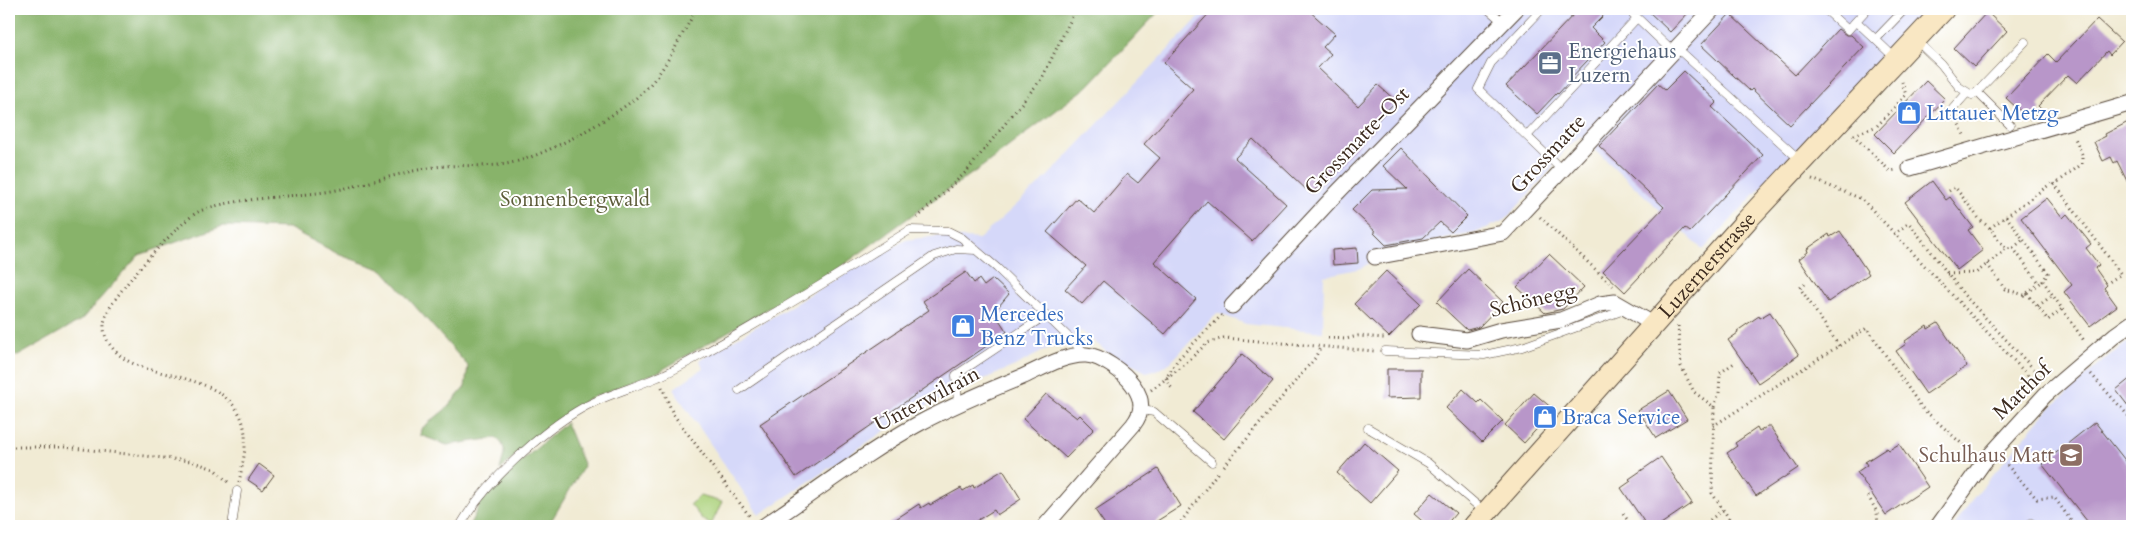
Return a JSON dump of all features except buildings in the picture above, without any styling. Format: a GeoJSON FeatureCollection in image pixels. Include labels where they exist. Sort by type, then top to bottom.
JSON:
{"type":"FeatureCollection","features":[{"type":"Feature","properties":{"kind":"main road","name":"Luzernerstrasse"},"geometry":{"type":"LineString","coordinates":[[1480,520],[1660,317],[1807,170],[1898,67],[1915,40],[1944,9]]}},
{"type":"Feature","properties":{"kind":"street","name":"Grossmatte-Ost"},"geometry":{"type":"LineString","coordinates":[[1228,310],[1336,194],[1516,9]]}},
{"type":"Feature","properties":{"kind":"street","name":"Grossmatte"},"geometry":{"type":"LineString","coordinates":[[1375,257],[1503,233],[1713,9]]}},
{"type":"Feature","properties":{"kind":"street"},"geometry":{"type":"LineString","coordinates":[[1910,168],[2132,103]]}},
{"type":"Feature","properties":{"kind":"street","name":"Schönegg"},"geometry":{"type":"LineString","coordinates":[[1419,334],[1467,340],[1500,330],[1561,320],[1600,304],[1621,306]]}},
{"type":"Feature","properties":{"kind":"street"},"geometry":{"type":"LineString","coordinates":[[1621,306],[1660,317]]}},
{"type":"Feature","properties":{"kind":"street","name":"Matthof"},"geometry":{"type":"LineString","coordinates":[[1938,526],[1983,463],[2045,395],[2132,323]]}},
{"type":"Feature","properties":{"kind":"street"},"geometry":{"type":"LineString","coordinates":[[1045,526],[1133,425],[1141,404],[1132,383],[1101,360],[1088,355]]}},
{"type":"Feature","properties":{"kind":"street","name":"Unterwilrain"},"geometry":{"type":"LineString","coordinates":[[758,522],[917,424],[958,404],[1055,363],[1077,356],[1088,355]]}},
{"type":"Feature","properties":{"kind":"lane"},"geometry":{"type":"LineString","coordinates":[[1488,9],[1503,22]]}},
{"type":"Feature","properties":{"kind":"lane"},"geometry":{"type":"LineString","coordinates":[[1542,9],[1491,63],[1478,89],[1562,170]]}},
{"type":"Feature","properties":{"kind":"lane"},"geometry":{"type":"LineString","coordinates":[[1628,9],[1807,170]]}},
{"type":"Feature","properties":{"kind":"lane"},"geometry":{"type":"LineString","coordinates":[[1826,9],[1848,30],[1868,9]]}},
{"type":"Feature","properties":{"kind":"lane"},"geometry":{"type":"LineString","coordinates":[[1876,39],[1904,9]]}},
{"type":"Feature","properties":{"kind":"lane"},"geometry":{"type":"LineString","coordinates":[[1526,136],[1637,18]]}},
{"type":"Feature","properties":{"kind":"lane"},"geometry":{"type":"LineString","coordinates":[[1856,21],[1876,39],[1898,67]]}},
{"type":"Feature","properties":{"kind":"lane"},"geometry":{"type":"LineString","coordinates":[[1915,40],[1967,93],[1972,95],[2025,42]]}},
{"type":"Feature","properties":{"kind":"lane"},"geometry":{"type":"LineString","coordinates":[[1977,92],[2010,125]]}},
{"type":"Feature","properties":{"kind":"lane"},"geometry":{"type":"LineString","coordinates":[[1949,113],[1967,93]]}},
{"type":"Feature","properties":{"kind":"lane"},"geometry":{"type":"LineString","coordinates":[[460,526],[488,488],[550,430],[584,407],[604,397],[658,377],[726,340],[912,230],[948,231],[962,238],[1088,355]]}},
{"type":"Feature","properties":{"kind":"lane"},"geometry":{"type":"LineString","coordinates":[[739,390],[934,256],[956,249],[976,250]]}},
{"type":"Feature","properties":{"kind":"lane"},"geometry":{"type":"LineString","coordinates":[[1385,352],[1484,355],[1522,346],[1621,306]]}},
{"type":"Feature","properties":{"kind":"lane"},"geometry":{"type":"LineString","coordinates":[[958,404],[956,375],[1046,315]]}},
{"type":"Feature","properties":{"kind":"lane"},"geometry":{"type":"LineString","coordinates":[[1141,404],[1154,412],[1212,462]]}},
{"type":"Feature","properties":{"kind":"lane"},"geometry":{"type":"LineString","coordinates":[[1368,428],[1428,463],[1480,520]]}},
{"type":"Feature","properties":{"kind":"lane"},"geometry":{"type":"LineString","coordinates":[[232,526],[237,491]]}},
{"type":"Feature","properties":{"kind":"path"},"geometry":{"type":"LineString","coordinates":[[237,491],[245,443],[243,424],[236,409],[217,392],[199,384],[129,362],[110,346],[104,329],[105,316],[120,292],[175,230],[188,218],[200,211],[222,205],[340,190],[426,168],[449,165],[500,165],[532,157],[562,143],[609,116],[647,89],[664,66],[697,9]]}},
{"type":"Feature","properties":{"kind":"path"},"geometry":{"type":"LineString","coordinates":[[912,230],[917,219],[967,171],[1042,78],[1076,9]]}},
{"type":"Feature","properties":{"kind":"path"},"geometry":{"type":"LineString","coordinates":[[1898,67],[1906,95],[1877,126],[1852,134],[1890,171],[1910,168]]}},
{"type":"Feature","properties":{"kind":"path"},"geometry":{"type":"LineString","coordinates":[[1949,113],[1959,122],[1972,149]]}},
{"type":"Feature","properties":{"kind":"path"},"geometry":{"type":"LineString","coordinates":[[2054,185],[2082,164],[2082,154],[2068,121]]}},
{"type":"Feature","properties":{"kind":"path"},"geometry":{"type":"LineString","coordinates":[[1807,170],[1862,199],[2039,387]]}},
{"type":"Feature","properties":{"kind":"path"},"geometry":{"type":"LineString","coordinates":[[1990,228],[2053,182],[2121,274],[2109,282]]}},
{"type":"Feature","properties":{"kind":"path"},"geometry":{"type":"LineString","coordinates":[[1949,191],[1955,187],[2006,250]]}},
{"type":"Feature","properties":{"kind":"path"},"geometry":{"type":"LineString","coordinates":[[1528,206],[1614,287],[1621,306]]}},
{"type":"Feature","properties":{"kind":"path"},"geometry":{"type":"LineString","coordinates":[[1987,264],[2005,289],[2024,295],[2042,282],[2048,273],[2006,216]]}},
{"type":"Feature","properties":{"kind":"path"},"geometry":{"type":"LineString","coordinates":[[1894,234],[1909,223],[1965,296],[2045,381]]}},
{"type":"Feature","properties":{"kind":"path"},"geometry":{"type":"LineString","coordinates":[[1947,274],[1976,273],[2006,250],[2013,248],[2024,240]]}},
{"type":"Feature","properties":{"kind":"path"},"geometry":{"type":"LineString","coordinates":[[2013,248],[2053,295],[2087,344]]}},
{"type":"Feature","properties":{"kind":"path"},"geometry":{"type":"LineString","coordinates":[[1805,284],[1800,288],[1839,346]]}},
{"type":"Feature","properties":{"kind":"path"},"geometry":{"type":"LineString","coordinates":[[2027,292],[2048,320],[2062,309]]}},
{"type":"Feature","properties":{"kind":"path"},"geometry":{"type":"LineString","coordinates":[[2038,306],[2053,295]]}},
{"type":"Feature","properties":{"kind":"path"},"geometry":{"type":"LineString","coordinates":[[1166,378],[1178,359],[1228,310]]}},
{"type":"Feature","properties":{"kind":"path"},"geometry":{"type":"LineString","coordinates":[[1660,317],[1678,322],[1681,366],[1694,392],[1714,407]]}},
{"type":"Feature","properties":{"kind":"path"},"geometry":{"type":"LineString","coordinates":[[1713,426],[1867,328],[1922,408],[1975,456]]}},
{"type":"Feature","properties":{"kind":"path"},"geometry":{"type":"LineString","coordinates":[[1328,338],[1346,339],[1358,336],[1388,339]]}},
{"type":"Feature","properties":{"kind":"path"},"geometry":{"type":"LineString","coordinates":[[1166,378],[1207,343],[1224,338],[1385,352]]}},
{"type":"Feature","properties":{"kind":"path"},"geometry":{"type":"LineString","coordinates":[[1178,526],[1220,470],[1315,358],[1321,346]]}},
{"type":"Feature","properties":{"kind":"path"},"geometry":{"type":"LineString","coordinates":[[1734,363],[1720,373],[1719,393],[1714,407],[1712,493],[1734,526]]}},
{"type":"Feature","properties":{"kind":"path"},"geometry":{"type":"LineString","coordinates":[[2082,363],[2132,420]]}},
{"type":"Feature","properties":{"kind":"path"},"geometry":{"type":"LineString","coordinates":[[658,377],[673,414],[758,522]]}},
{"type":"Feature","properties":{"kind":"path"},"geometry":{"type":"LineString","coordinates":[[1166,378],[1174,390]]}},
{"type":"Feature","properties":{"kind":"path"},"geometry":{"type":"LineString","coordinates":[[9,447],[64,447],[191,461],[214,469],[237,491]]}},
{"type":"Feature","properties":{"kind":"path"},"geometry":{"type":"LineString","coordinates":[[2007,465],[2037,499],[2054,497],[2075,526]]}},
{"type":"Feature","properties":{"kind":"path"},"geometry":{"type":"LineString","coordinates":[[1868,496],[1877,512],[1878,526]]}},
{"type":"Feature","properties":{"kind":"path"},"geometry":{"type":"LineString","coordinates":[[1702,526],[1723,510]]}},
{"type":"Feature","properties":{"kind":"path"},"geometry":{"type":"LineString","coordinates":[[1624,514],[1632,526]]}},
{"type":"Feature","properties":{"kind":"shaded area"},"geometry":{"type":"Polygon","coordinates":[[[1207,9],[1927,9],[1703,250],[1580,136],[1565,150],[1550,171],[1505,220],[1475,233],[1384,251],[1362,268],[1324,276],[1323,332],[1246,324],[1217,313],[1171,362],[1156,371],[1146,372],[1131,364],[1118,361],[1081,331],[1015,366],[958,390],[907,416],[759,515],[673,389],[703,368],[700,360],[858,266],[906,240],[938,236],[979,239],[1048,176],[1207,9]]]}},
{"type":"Feature","properties":{"kind":"shaded area","name":"Schulhaus Matt"},"geometry":{"type":"Polygon","coordinates":[[[2132,339],[2132,526],[1954,526],[1974,497],[2045,413],[2106,358],[2132,339]]]}},
{"type":"Feature","properties":{"kind":"green space","name":"Sonnenbergwald"},"geometry":{"type":"Polygon","coordinates":[[[9,9],[1161,9],[1087,87],[983,166],[842,266],[660,371],[586,400],[539,434],[500,470],[504,448],[496,438],[447,445],[420,435],[421,429],[447,408],[465,387],[468,366],[383,270],[340,255],[289,228],[223,226],[139,255],[81,320],[18,356],[9,355],[9,9]]]}},
{"type":"Feature","properties":{"kind":"green space"},"geometry":{"type":"Polygon","coordinates":[[[566,423],[584,466],[548,526],[469,526],[481,502],[510,471],[566,423]]]}},
{"type":"Feature","properties":{"kind":"green space"},"geometry":{"type":"Polygon","coordinates":[[[700,496],[722,502],[711,525],[701,518],[690,504],[700,496]]]}},
{"type":"Feature","properties":{"kind":"place","name":"Energiehaus Luzern"},"geometry":{"type":"Point","coordinates":[1550,63]}},
{"type":"Feature","properties":{"kind":"place","name":"Littauer Metzg"},"geometry":{"type":"Point","coordinates":[1909,113]}},
{"type":"Feature","properties":{"kind":"place","name":"Mercedes Benz Trucks"},"geometry":{"type":"Point","coordinates":[963,326]}},
{"type":"Feature","properties":{"kind":"place","name":"Braca Service"},"geometry":{"type":"Point","coordinates":[1545,417]}},
{"type":"Feature","properties":{"kind":"place","name":"Schulhaus Matt"},"geometry":{"type":"Point","coordinates":[2071,455]}}]}
